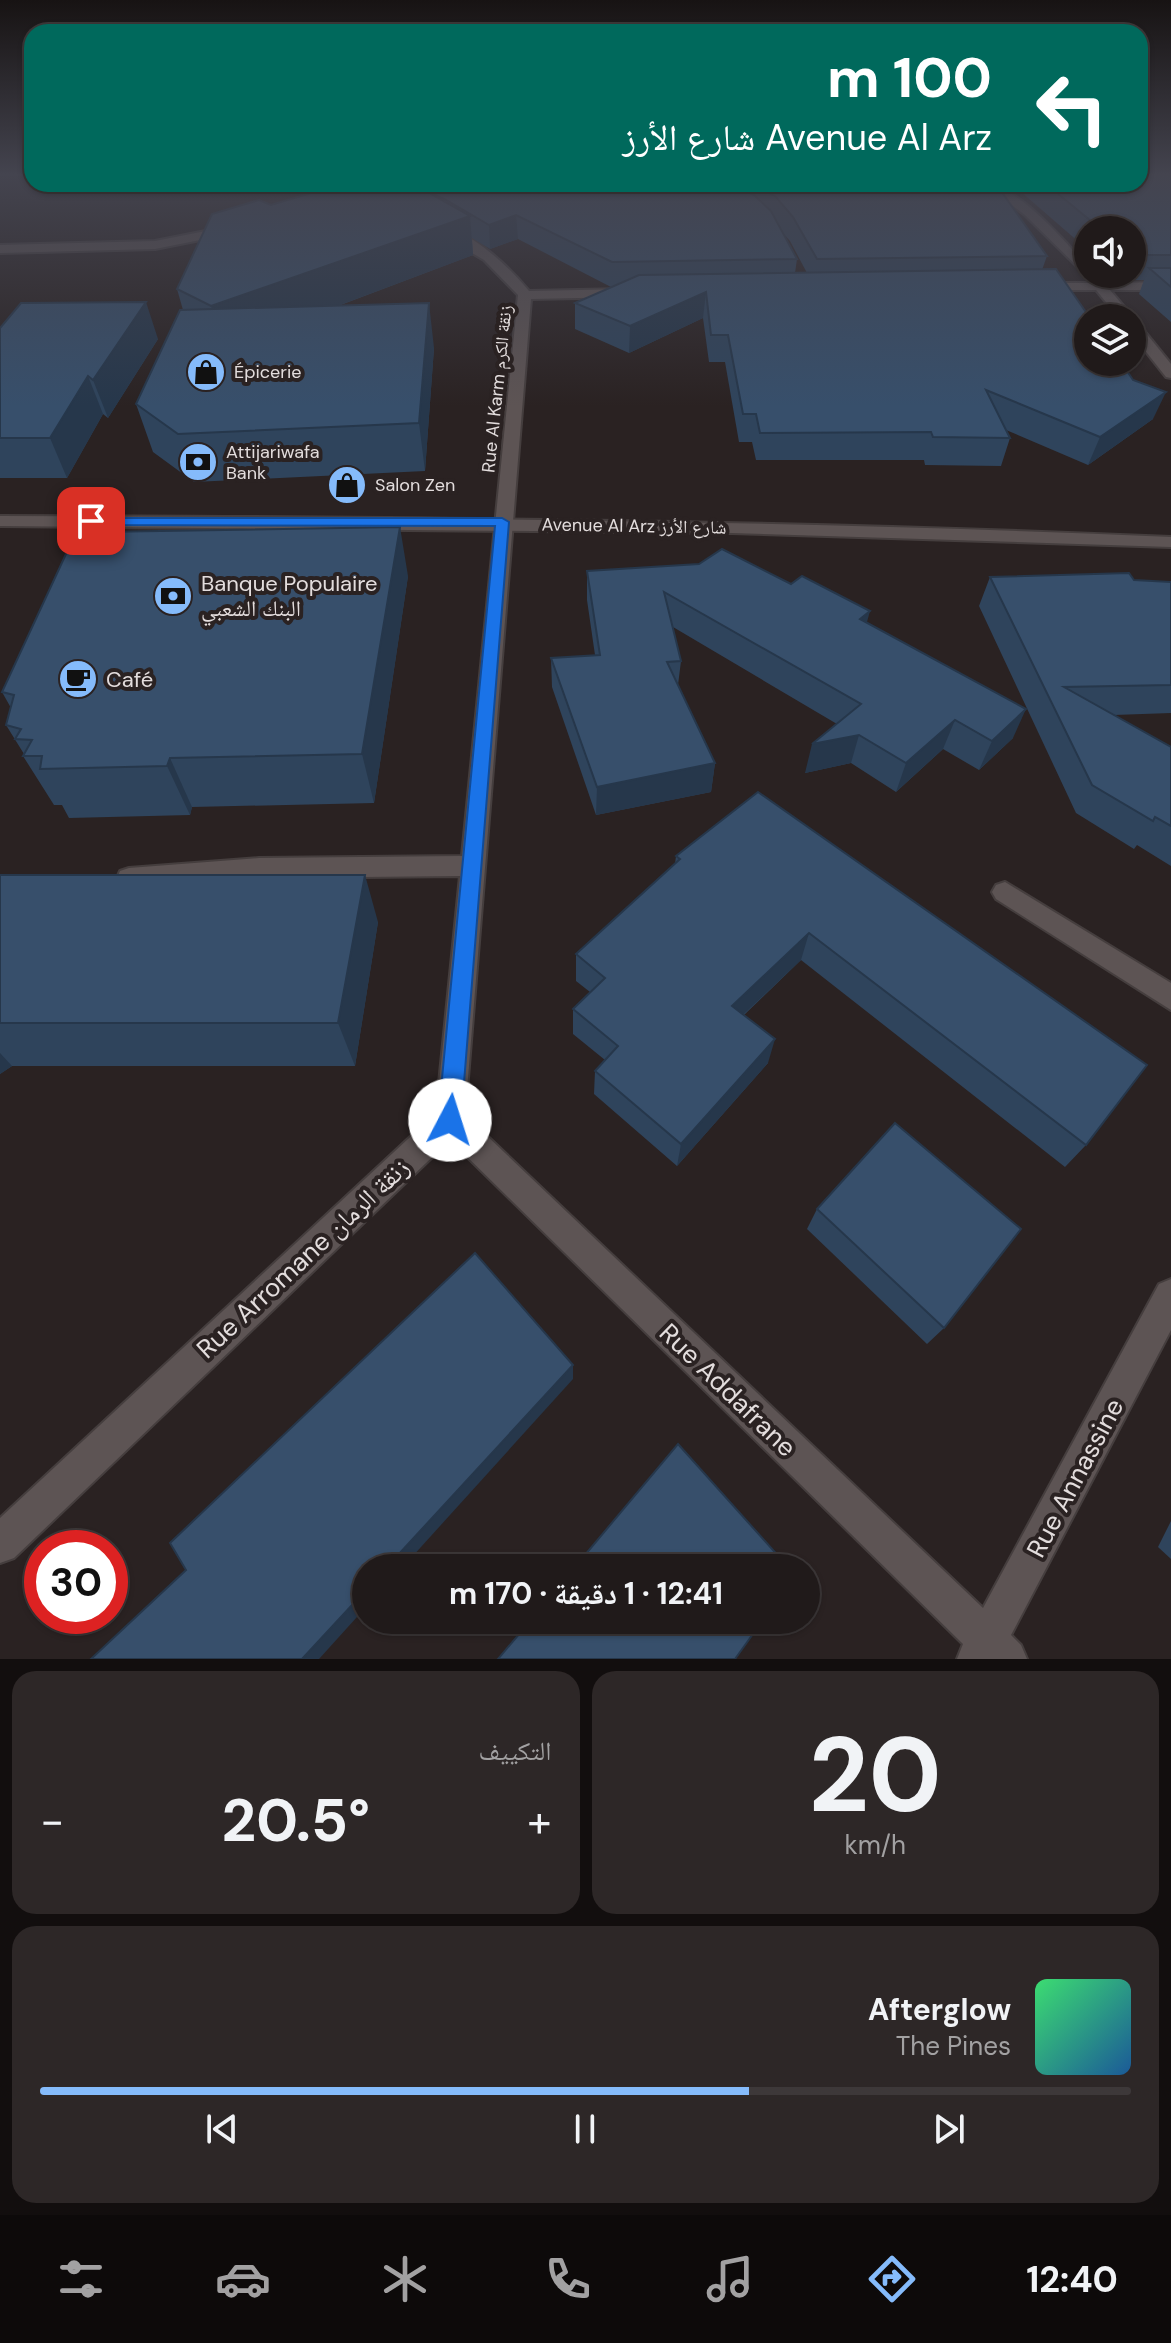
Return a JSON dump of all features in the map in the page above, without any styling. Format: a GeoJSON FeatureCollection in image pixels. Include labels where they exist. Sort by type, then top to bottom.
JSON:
{"type":"FeatureCollection","features":[{"type":"Feature","properties":{"kind":"street","name":"Rue Al Karm زنقة الكرم"},"geometry":{"type":"LineString","coordinates":[[483,251],[500,264],[525,295],[502,522]]}},
{"type":"Feature","properties":{"kind":"street"},"geometry":{"type":"LineString","coordinates":[[1023,287],[1074,286]]}},
{"type":"Feature","properties":{"kind":"street"},"geometry":{"type":"LineString","coordinates":[[1146,286],[1171,286]]}},
{"type":"Feature","properties":{"kind":"street"},"geometry":{"type":"LineString","coordinates":[[1102,288],[1115,304]]}},
{"type":"Feature","properties":{"kind":"street"},"geometry":{"type":"LineString","coordinates":[[525,295],[636,293]]}},
{"type":"Feature","properties":{"kind":"street"},"geometry":{"type":"LineString","coordinates":[[1146,343],[1171,374]]}},
{"type":"Feature","properties":{"kind":"street","name":"Avenue Al Arz شارع الأرز"},"geometry":{"type":"LineString","coordinates":[[0,521],[502,522],[1029,535],[1171,542]]}},
{"type":"Feature","properties":{"kind":"street"},"geometry":{"type":"LineString","coordinates":[[450,1120],[502,522]]}},
{"type":"Feature","properties":{"kind":"street"},"geometry":{"type":"LineString","coordinates":[[102,879],[259,868],[471,866]]}},
{"type":"Feature","properties":{"kind":"street"},"geometry":{"type":"LineString","coordinates":[[1005,892],[1171,998]]}},
{"type":"Feature","properties":{"kind":"street","name":"Rue Arromane زنقة الرمان"},"geometry":{"type":"LineString","coordinates":[[0,1544],[450,1120]]}},
{"type":"Feature","properties":{"kind":"street","name":"Rue Addafrane"},"geometry":{"type":"LineString","coordinates":[[450,1120],[991,1653]]}},
{"type":"Feature","properties":{"kind":"street","name":"Rue Annassine"},"geometry":{"type":"LineString","coordinates":[[991,1653],[1171,1296]]}},
{"type":"Feature","properties":{"kind":"building"},"geometry":{"type":"Polygon","coordinates":[[[195,251],[368,251],[211,306],[177,289],[195,251]]]}},
{"type":"Feature","properties":{"kind":"building"},"geometry":{"type":"Polygon","coordinates":[[[590,251],[793,251],[797,259],[612,262],[590,251]]]}},
{"type":"Feature","properties":{"kind":"building"},"geometry":{"type":"Polygon","coordinates":[[[813,251],[1044,251],[1047,256],[817,259],[813,251]]]}},
{"type":"Feature","properties":{"kind":"building"},"geometry":{"type":"Polygon","coordinates":[[[1146,251],[1171,251],[1171,255],[1146,255],[1146,251]]]}},
{"type":"Feature","properties":{"kind":"building"},"geometry":{"type":"Polygon","coordinates":[[[1149,268],[1171,268],[1171,287],[1149,268]]]}},
{"type":"Feature","properties":{"kind":"building"},"geometry":{"type":"Polygon","coordinates":[[[1056,269],[1080,304],[1074,304],[1074,376],[1130,376],[1133,380],[1166,392],[1100,437],[986,390],[1010,438],[933,437],[931,432],[760,433],[756,414],[743,414],[728,335],[711,335],[706,292],[630,326],[575,303],[639,275],[1056,269]]]}},
{"type":"Feature","properties":{"kind":"building"},"geometry":{"type":"Polygon","coordinates":[[[146,302],[93,380],[88,376],[50,438],[0,438],[0,328],[21,303],[146,302]]]}},
{"type":"Feature","properties":{"kind":"building"},"geometry":{"type":"Polygon","coordinates":[[[429,303],[419,423],[178,434],[136,404],[180,310],[429,303]]]}},
{"type":"Feature","properties":{"kind":"building"},"geometry":{"type":"Polygon","coordinates":[[[400,527],[362,754],[170,758],[167,766],[40,769],[42,756],[23,756],[32,740],[15,739],[21,729],[6,725],[14,695],[2,692],[72,541],[79,536],[97,532],[400,527]]]}},
{"type":"Feature","properties":{"kind":"building"},"geometry":{"type":"Polygon","coordinates":[[[722,549],[791,584],[802,576],[870,611],[860,619],[1026,709],[992,741],[955,720],[906,763],[859,735],[812,744],[861,704],[664,592],[681,661],[667,662],[715,763],[597,787],[551,658],[600,655],[587,571],[699,564],[722,549]]]}},
{"type":"Feature","properties":{"kind":"building"},"geometry":{"type":"Polygon","coordinates":[[[1129,573],[1134,580],[1171,582],[1171,685],[1064,687],[1171,747],[1171,826],[1155,817],[1153,821],[1092,785],[990,577],[1129,573]]]}},
{"type":"Feature","properties":{"kind":"building"},"geometry":{"type":"Polygon","coordinates":[[[758,792],[1147,1065],[1086,1145],[809,933],[732,1006],[775,1039],[681,1144],[595,1071],[618,1046],[573,1009],[605,978],[576,954],[680,859],[676,856],[758,792]]]}},
{"type":"Feature","properties":{"kind":"building"},"geometry":{"type":"Polygon","coordinates":[[[0,875],[365,875],[338,1023],[0,1023],[0,875]]]}},
{"type":"Feature","properties":{"kind":"building"},"geometry":{"type":"Polygon","coordinates":[[[895,1123],[1021,1229],[944,1328],[817,1209],[895,1123]]]}},
{"type":"Feature","properties":{"kind":"building"},"geometry":{"type":"Polygon","coordinates":[[[475,1253],[573,1365],[399,1554],[352,1554],[352,1605],[302,1659],[91,1659],[118,1634],[128,1634],[128,1624],[186,1570],[170,1543],[475,1253]]]}},
{"type":"Feature","properties":{"kind":"building"},"geometry":{"type":"Polygon","coordinates":[[[678,1444],[776,1554],[586,1554],[678,1444]]]}},
{"type":"Feature","properties":{"kind":"building"},"geometry":{"type":"Polygon","coordinates":[[[519,1634],[753,1634],[735,1659],[498,1659],[519,1634]]]}},
{"type":"Feature","properties":{"kind":"place","name":"Épicerie"},"geometry":{"type":"Point","coordinates":[206,372]}},
{"type":"Feature","properties":{"kind":"place","name":"Attijariwafa Bank"},"geometry":{"type":"Point","coordinates":[198,462]}},
{"type":"Feature","properties":{"kind":"place","name":"Salon Zen"},"geometry":{"type":"Point","coordinates":[347,485]}},
{"type":"Feature","properties":{"kind":"place","name":"Banque Populaire البنك الشعبي"},"geometry":{"type":"Point","coordinates":[173,596]}},
{"type":"Feature","properties":{"kind":"place","name":"Café"},"geometry":{"type":"Point","coordinates":[78,679]}},
{"type":"Feature","properties":{"kind":"route"},"geometry":{"type":"LineString","coordinates":[[91,521],[502,522],[450,1120]]}}]}
